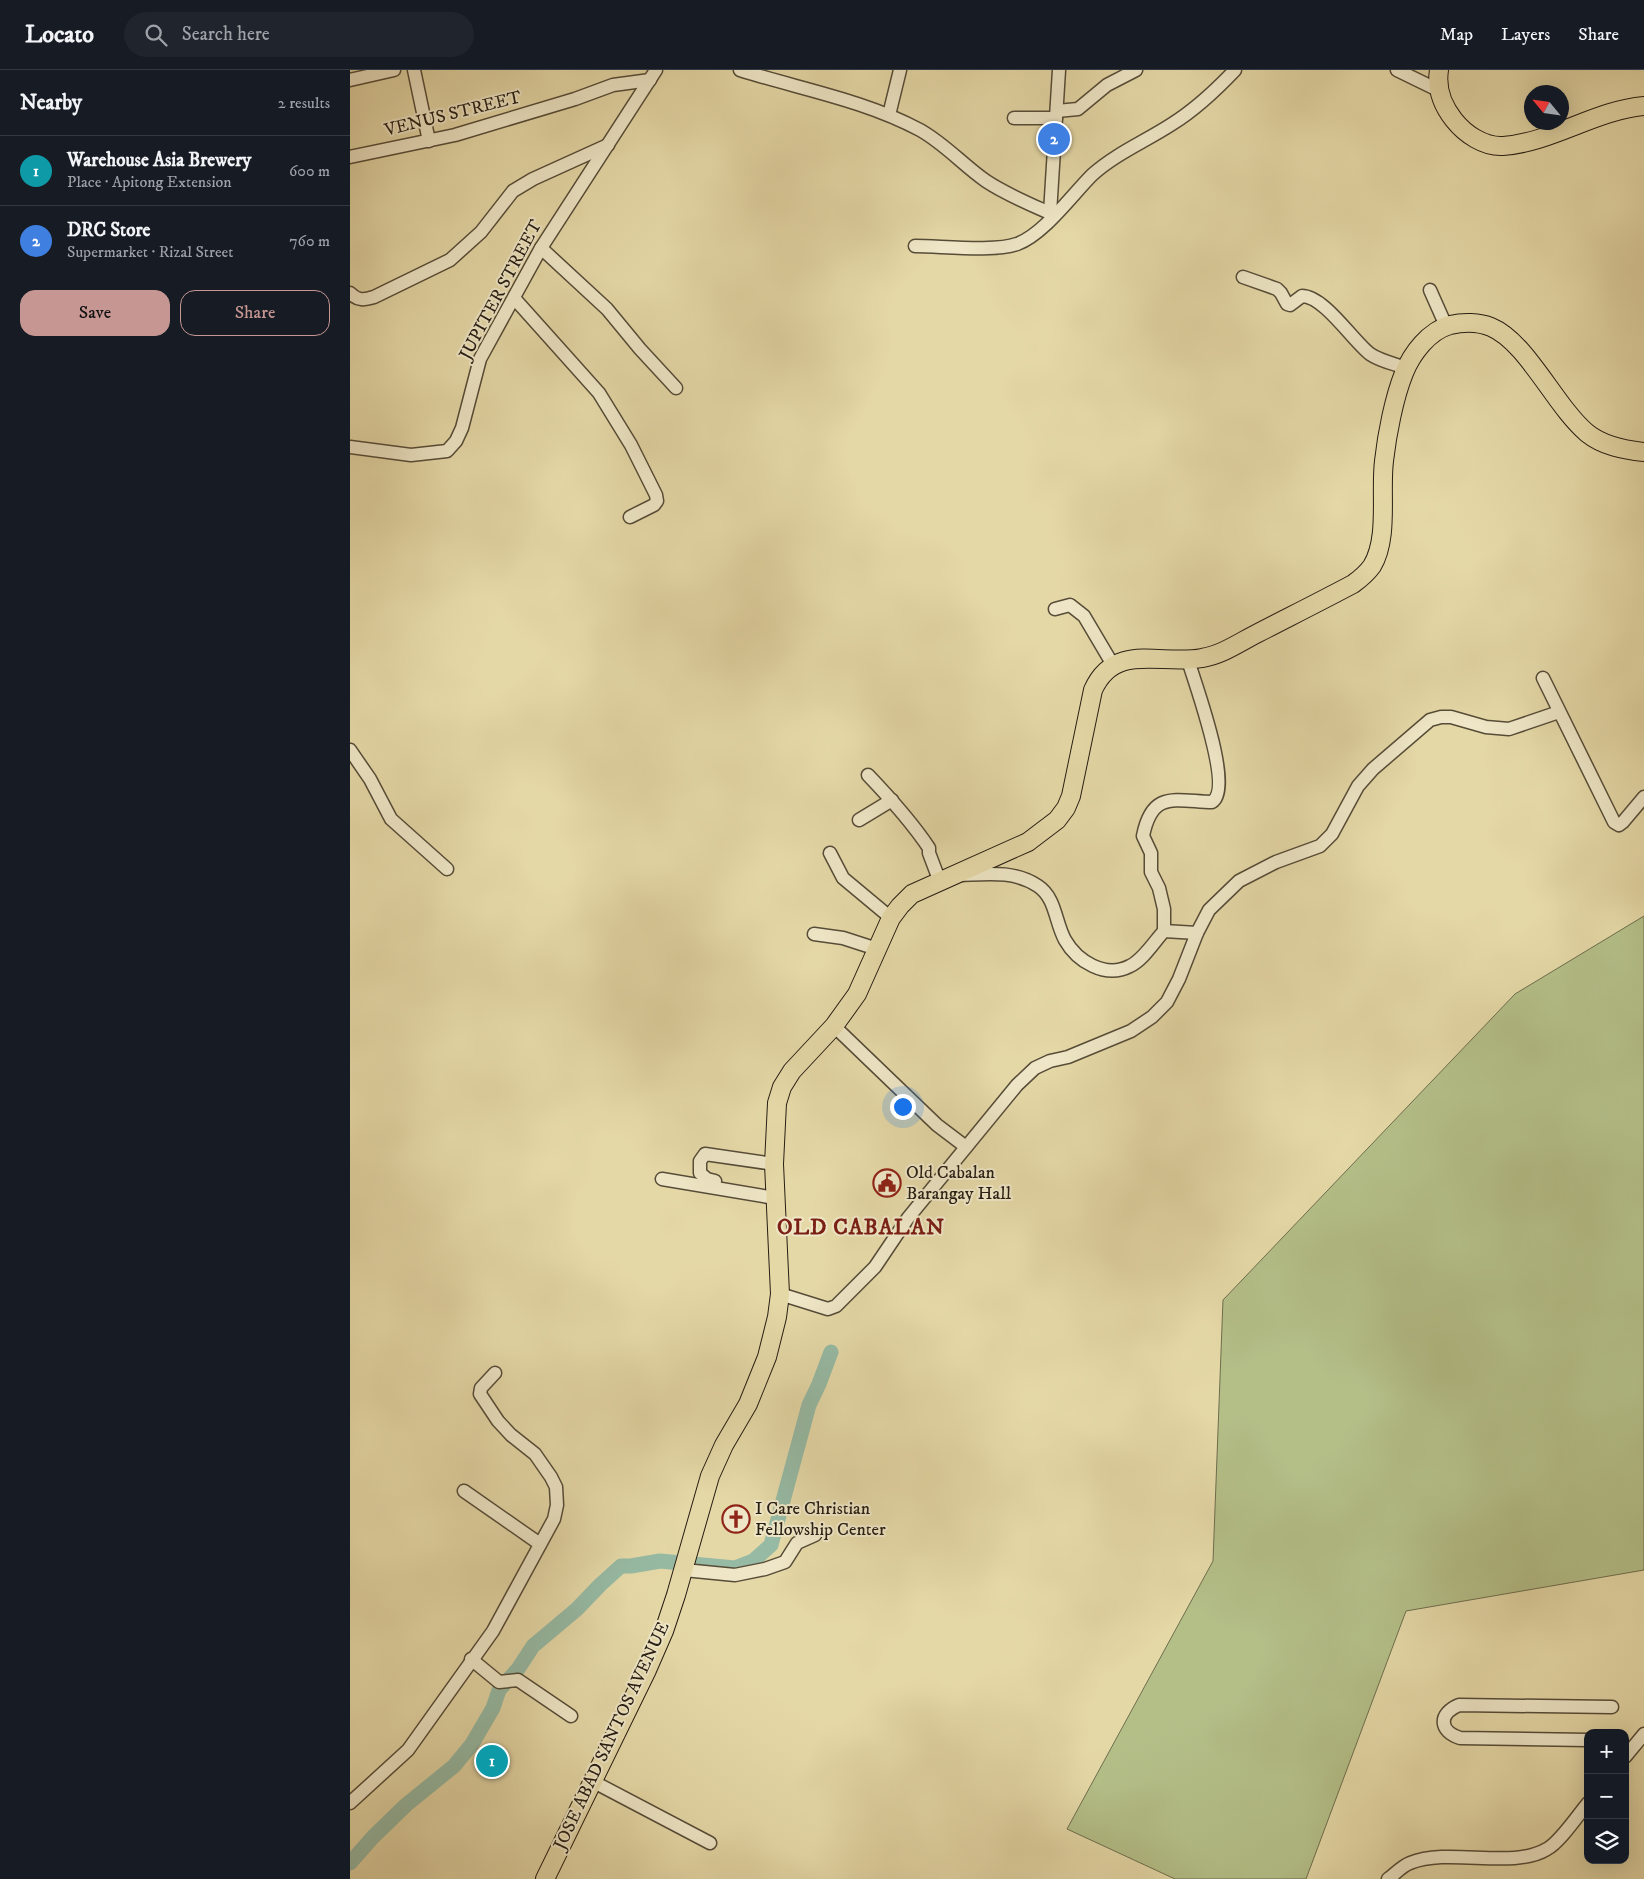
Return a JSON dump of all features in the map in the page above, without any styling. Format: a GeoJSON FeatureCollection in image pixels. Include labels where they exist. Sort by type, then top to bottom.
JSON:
{"type":"FeatureCollection","features":[{"type":"Feature","properties":{"kind":"highway"},"geometry":{"type":"LineString","coordinates":[[1439,70],[1438,90],[1446,110],[1468,134],[1482,141],[1502,146],[1527,142],[1614,112],[1644,106]]}},
{"type":"Feature","properties":{"kind":"highway"},"geometry":{"type":"LineString","coordinates":[[1113,665],[1138,658],[1188,660],[1218,654],[1353,584],[1372,565],[1378,551],[1382,526],[1384,461],[1398,390],[1413,354],[1433,334],[1446,326],[1459,323],[1478,324],[1491,327],[1504,335],[1527,359],[1566,412],[1589,434],[1606,444],[1644,452]]}},
{"type":"Feature","properties":{"kind":"highway","name":"JOSE ABAD SANTOS AVENUE"},"geometry":{"type":"LineString","coordinates":[[545,1879],[653,1657],[673,1605],[716,1461],[748,1404],[763,1369],[773,1338],[780,1294],[774,1164],[777,1103],[782,1087],[792,1071],[834,1026],[857,994],[891,918],[912,894],[1028,842],[1057,820],[1066,808],[1071,796],[1093,690],[1101,675],[1113,665]]}},
{"type":"Feature","properties":{"kind":"street"},"geometry":{"type":"LineString","coordinates":[[350,80],[394,70]]}},
{"type":"Feature","properties":{"kind":"street"},"geometry":{"type":"LineString","coordinates":[[414,70],[429,141]]}},
{"type":"Feature","properties":{"kind":"street"},"geometry":{"type":"LineString","coordinates":[[740,70],[889,114],[936,140],[988,182],[1052,214]]}},
{"type":"Feature","properties":{"kind":"street"},"geometry":{"type":"LineString","coordinates":[[889,114],[900,70]]}},
{"type":"Feature","properties":{"kind":"street"},"geometry":{"type":"LineString","coordinates":[[1052,214],[1059,70]]}},
{"type":"Feature","properties":{"kind":"street"},"geometry":{"type":"LineString","coordinates":[[1014,118],[1056,115],[1078,109],[1107,85],[1136,70]]}},
{"type":"Feature","properties":{"kind":"street"},"geometry":{"type":"LineString","coordinates":[[915,246],[1009,246],[1028,239],[1094,174],[1124,153],[1174,124],[1212,93],[1235,70]]}},
{"type":"Feature","properties":{"kind":"street"},"geometry":{"type":"LineString","coordinates":[[1397,70],[1438,90]]}},
{"type":"Feature","properties":{"kind":"street","name":"VENUS STREET"},"geometry":{"type":"LineString","coordinates":[[350,157],[455,136],[548,108],[613,85],[653,75]]}},
{"type":"Feature","properties":{"kind":"street","name":"JUPITER STREET"},"geometry":{"type":"LineString","coordinates":[[350,446],[411,455],[447,451],[456,441],[462,428],[480,359],[541,248],[653,75]]}},
{"type":"Feature","properties":{"kind":"street"},"geometry":{"type":"LineString","coordinates":[[350,293],[355,298],[364,300],[374,297],[450,260],[481,232],[513,191],[533,178],[608,145]]}},
{"type":"Feature","properties":{"kind":"street"},"geometry":{"type":"LineString","coordinates":[[541,248],[607,309],[676,388]]}},
{"type":"Feature","properties":{"kind":"street"},"geometry":{"type":"LineString","coordinates":[[1243,277],[1277,289],[1287,304],[1290,305],[1302,296],[1310,298],[1340,322],[1369,353],[1376,358],[1406,368]]}},
{"type":"Feature","properties":{"kind":"street"},"geometry":{"type":"LineString","coordinates":[[1430,290],[1446,326]]}},
{"type":"Feature","properties":{"kind":"street"},"geometry":{"type":"LineString","coordinates":[[514,298],[599,394],[631,445],[656,495],[657,501],[654,505],[630,517]]}},
{"type":"Feature","properties":{"kind":"street"},"geometry":{"type":"LineString","coordinates":[[1055,609],[1070,605],[1084,616],[1113,665]]}},
{"type":"Feature","properties":{"kind":"street"},"geometry":{"type":"LineString","coordinates":[[868,775],[907,816],[929,848],[928,853],[947,879],[1005,874],[1021,877],[1039,886],[1053,905],[1065,940],[1079,957],[1091,966],[1100,969],[1117,969],[1130,966],[1140,958],[1164,930],[1164,909],[1159,888],[1151,872],[1150,848],[1143,836],[1153,808],[1160,802],[1168,801],[1212,802],[1215,800],[1218,791],[1219,777],[1216,752],[1188,660]]}},
{"type":"Feature","properties":{"kind":"street"},"geometry":{"type":"LineString","coordinates":[[1543,678],[1614,822],[1619,824],[1623,822],[1644,797]]}},
{"type":"Feature","properties":{"kind":"street"},"geometry":{"type":"LineString","coordinates":[[780,1294],[828,1310],[836,1306],[875,1267],[908,1218],[1017,1085],[1035,1068],[1050,1061],[1068,1057],[1131,1031],[1152,1017],[1167,1002],[1209,910],[1239,881],[1276,862],[1320,846],[1332,834],[1358,786],[1373,770],[1430,720],[1451,717],[1486,728],[1509,729],[1560,712]]}},
{"type":"Feature","properties":{"kind":"street"},"geometry":{"type":"LineString","coordinates":[[350,750],[370,779],[391,819],[447,869]]}},
{"type":"Feature","properties":{"kind":"street"},"geometry":{"type":"LineString","coordinates":[[859,820],[892,800]]}},
{"type":"Feature","properties":{"kind":"street"},"geometry":{"type":"LineString","coordinates":[[830,853],[844,878],[891,918]]}},
{"type":"Feature","properties":{"kind":"street"},"geometry":{"type":"LineString","coordinates":[[1164,930],[1197,933]]}},
{"type":"Feature","properties":{"kind":"street"},"geometry":{"type":"LineString","coordinates":[[814,934],[843,938],[877,949]]}},
{"type":"Feature","properties":{"kind":"street"},"geometry":{"type":"LineString","coordinates":[[834,1026],[937,1125],[966,1147]]}},
{"type":"Feature","properties":{"kind":"street"},"geometry":{"type":"LineString","coordinates":[[714,1181],[706,1179],[700,1172],[700,1161],[705,1154],[774,1164]]}},
{"type":"Feature","properties":{"kind":"street"},"geometry":{"type":"LineString","coordinates":[[662,1179],[775,1198]]}},
{"type":"Feature","properties":{"kind":"street"},"geometry":{"type":"LineString","coordinates":[[350,1803],[408,1750],[492,1630],[554,1520],[557,1504],[556,1487],[535,1454],[511,1435],[498,1421],[480,1394],[481,1388],[495,1373]]}},
{"type":"Feature","properties":{"kind":"street"},"geometry":{"type":"LineString","coordinates":[[464,1491],[540,1544]]}},
{"type":"Feature","properties":{"kind":"street"},"geometry":{"type":"LineString","coordinates":[[684,1568],[735,1575],[765,1569],[786,1562],[797,1543],[815,1535]]}},
{"type":"Feature","properties":{"kind":"street"},"geometry":{"type":"LineString","coordinates":[[471,1659],[502,1683],[516,1679],[571,1716]]}},
{"type":"Feature","properties":{"kind":"street"},"geometry":{"type":"LineString","coordinates":[[1584,1740],[1460,1738],[1450,1735],[1444,1727],[1444,1718],[1449,1709],[1459,1705],[1612,1707]]}},
{"type":"Feature","properties":{"kind":"street"},"geometry":{"type":"LineString","coordinates":[[1629,1750],[1636,1738]]}},
{"type":"Feature","properties":{"kind":"street"},"geometry":{"type":"LineString","coordinates":[[592,1781],[710,1843]]}},
{"type":"Feature","properties":{"kind":"street"},"geometry":{"type":"LineString","coordinates":[[1388,1879],[1408,1863],[1430,1857],[1517,1858],[1535,1856],[1550,1848],[1584,1808]]}},
{"type":"Feature","properties":{"kind":"green space"},"geometry":{"type":"Polygon","coordinates":[[[1644,916],[1644,1570],[1406,1611],[1306,1879],[1175,1879],[1067,1829],[1213,1561],[1223,1300],[1515,994],[1644,916]]]}},
{"type":"Feature","properties":{"kind":"waterway"},"geometry":{"type":"LineString","coordinates":[[350,1863],[373,1837],[406,1805],[454,1766],[472,1744],[493,1708],[499,1690],[518,1669],[533,1646],[577,1609],[621,1566],[660,1561],[735,1568],[753,1561],[771,1545],[809,1405],[831,1352]]}},
{"type":"Feature","properties":{"kind":"place","name":"DRC Store"},"geometry":{"type":"Point","coordinates":[1054,139]}},
{"type":"Feature","properties":{"kind":"place","name":"Old Cabalan Barangay Hall"},"geometry":{"type":"Point","coordinates":[887,1183]}},
{"type":"Feature","properties":{"kind":"place","name":"I Care Christian Fellowship Center"},"geometry":{"type":"Point","coordinates":[736,1519]}},
{"type":"Feature","properties":{"kind":"place","name":"Warehouse Asia Brewery"},"geometry":{"type":"Point","coordinates":[492,1761]}},
{"type":"Feature","properties":{"kind":"district","name":"OLD CABALAN"},"geometry":{"type":"Point","coordinates":[861,1227]}}]}
